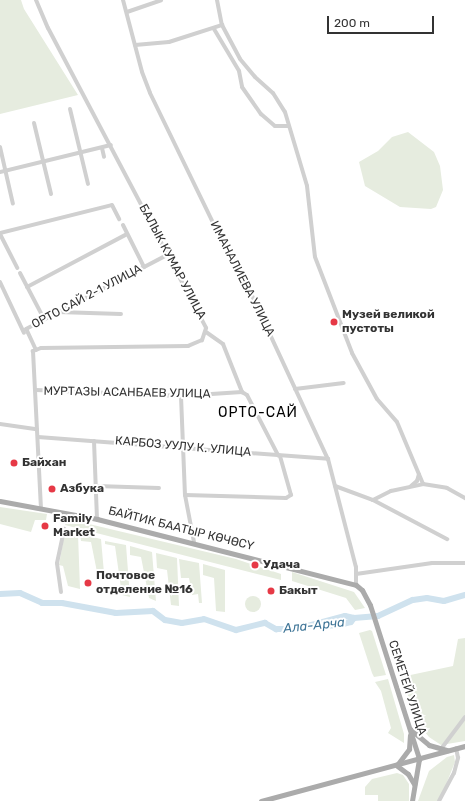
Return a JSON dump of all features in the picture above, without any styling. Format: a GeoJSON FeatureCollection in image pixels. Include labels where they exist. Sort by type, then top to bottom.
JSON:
{"type":"FeatureCollection","features":[{"type":"Feature","properties":{"kind":"main road","name":"БАЙТИК БААТЫР КӨЧӨСҮ"},"geometry":{"type":"LineString","coordinates":[[0,501],[41,507],[97,519],[194,542],[356,585]]}},
{"type":"Feature","properties":{"kind":"main road","name":"СЕМЕТЕЙ УЛИЦА"},"geometry":{"type":"LineString","coordinates":[[356,585],[362,590],[370,605],[419,759],[412,801]]}},
{"type":"Feature","properties":{"kind":"main road"},"geometry":{"type":"LineString","coordinates":[[409,728],[425,743],[447,750]]}},
{"type":"Feature","properties":{"kind":"main road"},"geometry":{"type":"LineString","coordinates":[[396,765],[409,749],[409,728]]}},
{"type":"Feature","properties":{"kind":"main road"},"geometry":{"type":"LineString","coordinates":[[261,801],[465,746]]}},
{"type":"Feature","properties":{"kind":"main road"},"geometry":{"type":"LineString","coordinates":[[396,765],[408,774],[414,784]]}},
{"type":"Feature","properties":{"kind":"street","name":"БАЛЫК КУМАР УЛИЦА"},"geometry":{"type":"LineString","coordinates":[[34,351],[188,346],[199,343],[206,332],[205,324],[48,28],[36,0]]}},
{"type":"Feature","properties":{"kind":"street","name":"ИМАНАЛИЕВА УЛИЦА"},"geometry":{"type":"LineString","coordinates":[[124,0],[135,45],[150,93],[222,241],[248,287],[328,459],[354,561],[356,585]]}},
{"type":"Feature","properties":{"kind":"street"},"geometry":{"type":"LineString","coordinates":[[127,12],[161,0]]}},
{"type":"Feature","properties":{"kind":"street"},"geometry":{"type":"LineString","coordinates":[[217,0],[222,25],[240,59],[255,77],[274,93],[285,112],[306,186],[315,257],[352,353],[377,399],[397,422],[423,484]]}},
{"type":"Feature","properties":{"kind":"street"},"geometry":{"type":"LineString","coordinates":[[135,45],[169,42],[214,29],[222,25]]}},
{"type":"Feature","properties":{"kind":"street"},"geometry":{"type":"LineString","coordinates":[[214,29],[238,71],[242,87],[262,114],[275,126],[288,126]]}},
{"type":"Feature","properties":{"kind":"street"},"geometry":{"type":"LineString","coordinates":[[70,109],[88,184]]}},
{"type":"Feature","properties":{"kind":"street"},"geometry":{"type":"LineString","coordinates":[[34,123],[51,194]]}},
{"type":"Feature","properties":{"kind":"street"},"geometry":{"type":"LineString","coordinates":[[0,172],[111,145]]}},
{"type":"Feature","properties":{"kind":"street"},"geometry":{"type":"LineString","coordinates":[[0,147],[14,204]]}},
{"type":"Feature","properties":{"kind":"street"},"geometry":{"type":"LineString","coordinates":[[102,148],[104,157]]}},
{"type":"Feature","properties":{"kind":"street"},"geometry":{"type":"LineString","coordinates":[[17,268],[0,233],[112,205],[119,219]]}},
{"type":"Feature","properties":{"kind":"street"},"geometry":{"type":"LineString","coordinates":[[123,225],[144,267]]}},
{"type":"Feature","properties":{"kind":"street"},"geometry":{"type":"LineString","coordinates":[[27,287],[127,234]]}},
{"type":"Feature","properties":{"kind":"street","name":"ОРТО САЙ 2-1 УЛИЦА"},"geometry":{"type":"LineString","coordinates":[[34,351],[26,330],[168,254]]}},
{"type":"Feature","properties":{"kind":"street"},"geometry":{"type":"LineString","coordinates":[[20,274],[44,320]]}},
{"type":"Feature","properties":{"kind":"street"},"geometry":{"type":"LineString","coordinates":[[0,282],[34,351],[41,507]]}},
{"type":"Feature","properties":{"kind":"street"},"geometry":{"type":"LineString","coordinates":[[58,312],[121,314]]}},
{"type":"Feature","properties":{"kind":"street"},"geometry":{"type":"LineString","coordinates":[[184,495],[286,498],[291,495],[279,456],[247,395],[242,392],[223,344],[206,332]]}},
{"type":"Feature","properties":{"kind":"street"},"geometry":{"type":"LineString","coordinates":[[295,389],[344,383]]}},
{"type":"Feature","properties":{"kind":"street","name":"МУРТАЗЫ АСАНБАЕВ УЛИЦА"},"geometry":{"type":"LineString","coordinates":[[36,390],[181,396],[242,392]]}},
{"type":"Feature","properties":{"kind":"street"},"geometry":{"type":"LineString","coordinates":[[181,396],[184,495],[194,542]]}},
{"type":"Feature","properties":{"kind":"street"},"geometry":{"type":"LineString","coordinates":[[0,424],[37,429]]}},
{"type":"Feature","properties":{"kind":"street","name":"КАРБОЗ УУЛУ К. УЛИЦА"},"geometry":{"type":"LineString","coordinates":[[38,437],[183,446],[279,456],[328,459]]}},
{"type":"Feature","properties":{"kind":"street"},"geometry":{"type":"LineString","coordinates":[[94,441],[97,519]]}},
{"type":"Feature","properties":{"kind":"street"},"geometry":{"type":"LineString","coordinates":[[409,487],[417,481],[419,474]]}},
{"type":"Feature","properties":{"kind":"street"},"geometry":{"type":"LineString","coordinates":[[373,500],[391,491],[423,484],[447,488],[465,498]]}},
{"type":"Feature","properties":{"kind":"street"},"geometry":{"type":"LineString","coordinates":[[96,486],[159,488]]}},
{"type":"Feature","properties":{"kind":"street"},"geometry":{"type":"LineString","coordinates":[[335,486],[373,500],[447,539]]}},
{"type":"Feature","properties":{"kind":"street"},"geometry":{"type":"LineString","coordinates":[[61,592],[57,563],[64,529]]}},
{"type":"Feature","properties":{"kind":"street"},"geometry":{"type":"LineString","coordinates":[[356,574],[432,564],[465,563]]}},
{"type":"Feature","properties":{"kind":"street"},"geometry":{"type":"LineString","coordinates":[[441,749],[465,717]]}},
{"type":"Feature","properties":{"kind":"street"},"geometry":{"type":"LineString","coordinates":[[442,800],[454,773],[458,758],[456,748]]}},
{"type":"Feature","properties":{"kind":"shaded area"},"geometry":{"type":"Polygon","coordinates":[[[0,0],[21,0],[24,9],[78,95],[0,114],[0,0]]]}},
{"type":"Feature","properties":{"kind":"shaded area"},"geometry":{"type":"Polygon","coordinates":[[[408,132],[434,152],[440,166],[443,190],[436,207],[431,209],[400,207],[365,186],[359,162],[378,151],[392,137],[408,132]]]}},
{"type":"Feature","properties":{"kind":"shaded area"},"geometry":{"type":"Polygon","coordinates":[[[0,507],[47,514],[46,520],[35,520],[31,532],[0,524],[0,507]]]}},
{"type":"Feature","properties":{"kind":"shaded area"},"geometry":{"type":"Polygon","coordinates":[[[68,519],[236,559],[281,574],[281,580],[65,525],[68,519]]]}},
{"type":"Feature","properties":{"kind":"shaded area"},"geometry":{"type":"Polygon","coordinates":[[[65,531],[78,534],[80,589],[68,586],[63,566],[59,565],[65,531]]]}},
{"type":"Feature","properties":{"kind":"shaded area"},"geometry":{"type":"Polygon","coordinates":[[[80,534],[101,539],[104,573],[97,572],[91,542],[81,541],[80,534]]]}},
{"type":"Feature","properties":{"kind":"shaded area"},"geometry":{"type":"Polygon","coordinates":[[[105,541],[126,545],[130,597],[122,595],[115,546],[105,544],[105,541]]]}},
{"type":"Feature","properties":{"kind":"shaded area"},"geometry":{"type":"Polygon","coordinates":[[[130,546],[152,552],[156,601],[149,598],[141,557],[130,555],[130,546]]]}},
{"type":"Feature","properties":{"kind":"shaded area"},"geometry":{"type":"Polygon","coordinates":[[[156,553],[177,558],[179,606],[171,605],[167,570],[157,568],[156,553]]]}},
{"type":"Feature","properties":{"kind":"shaded area"},"geometry":{"type":"Polygon","coordinates":[[[179,559],[199,563],[202,603],[199,603],[198,594],[192,595],[189,578],[181,578],[179,559]]]}},
{"type":"Feature","properties":{"kind":"shaded area"},"geometry":{"type":"Polygon","coordinates":[[[203,564],[225,570],[225,612],[216,611],[214,578],[203,575],[203,564]]]}},
{"type":"Feature","properties":{"kind":"shaded area"},"geometry":{"type":"Polygon","coordinates":[[[292,572],[354,592],[365,608],[355,610],[346,598],[292,581],[292,572]]]}},
{"type":"Feature","properties":{"kind":"shaded area"},"geometry":{"type":"Polygon","coordinates":[[[253,596],[260,601],[261,604],[256,611],[253,612],[246,607],[245,604],[250,597],[253,596]]]}},
{"type":"Feature","properties":{"kind":"shaded area"},"geometry":{"type":"Polygon","coordinates":[[[370,630],[372,631],[386,675],[374,677],[372,673],[359,633],[370,630]]]}},
{"type":"Feature","properties":{"kind":"shaded area"},"geometry":{"type":"Polygon","coordinates":[[[465,638],[465,741],[441,745],[429,737],[419,725],[401,677],[453,666],[458,639],[465,638]]]}},
{"type":"Feature","properties":{"kind":"shaded area"},"geometry":{"type":"Polygon","coordinates":[[[388,679],[404,734],[404,743],[388,733],[391,728],[381,691],[375,682],[388,679]]]}},
{"type":"Feature","properties":{"kind":"shaded area"},"geometry":{"type":"Polygon","coordinates":[[[454,755],[455,762],[441,797],[437,801],[418,801],[429,771],[447,757],[454,755]]]}},
{"type":"Feature","properties":{"kind":"shaded area"},"geometry":{"type":"Polygon","coordinates":[[[397,773],[403,775],[409,784],[409,801],[378,801],[378,795],[365,795],[365,787],[372,779],[397,773]]]}},
{"type":"Feature","properties":{"kind":"waterway","name":"Ала-Арча"},"geometry":{"type":"LineString","coordinates":[[0,594],[20,593],[42,603],[62,603],[116,613],[153,611],[165,620],[182,623],[204,619],[236,630],[265,623],[276,629],[296,629],[319,623],[324,626],[339,625],[351,622],[354,618],[378,616],[413,600],[427,598],[444,601],[465,595]]}},
{"type":"Feature","properties":{"kind":"waterway"},"geometry":{"type":"LineString","coordinates":[[319,623],[345,616],[354,618]]}},
{"type":"Feature","properties":{"kind":"place","name":"Музей великой пустоты"},"geometry":{"type":"Point","coordinates":[334,322]}},
{"type":"Feature","properties":{"kind":"place","name":"Байхан"},"geometry":{"type":"Point","coordinates":[14,463]}},
{"type":"Feature","properties":{"kind":"place","name":"Азбука"},"geometry":{"type":"Point","coordinates":[52,489]}},
{"type":"Feature","properties":{"kind":"place","name":"Family Market"},"geometry":{"type":"Point","coordinates":[45,526]}},
{"type":"Feature","properties":{"kind":"place","name":"Удача"},"geometry":{"type":"Point","coordinates":[255,565]}},
{"type":"Feature","properties":{"kind":"place","name":"Почтовое отделение №16"},"geometry":{"type":"Point","coordinates":[88,583]}},
{"type":"Feature","properties":{"kind":"place","name":"Бакыт"},"geometry":{"type":"Point","coordinates":[271,591]}},
{"type":"Feature","properties":{"kind":"district","name":"ОРТО-САЙ"},"geometry":{"type":"Point","coordinates":[258,413]}}]}
